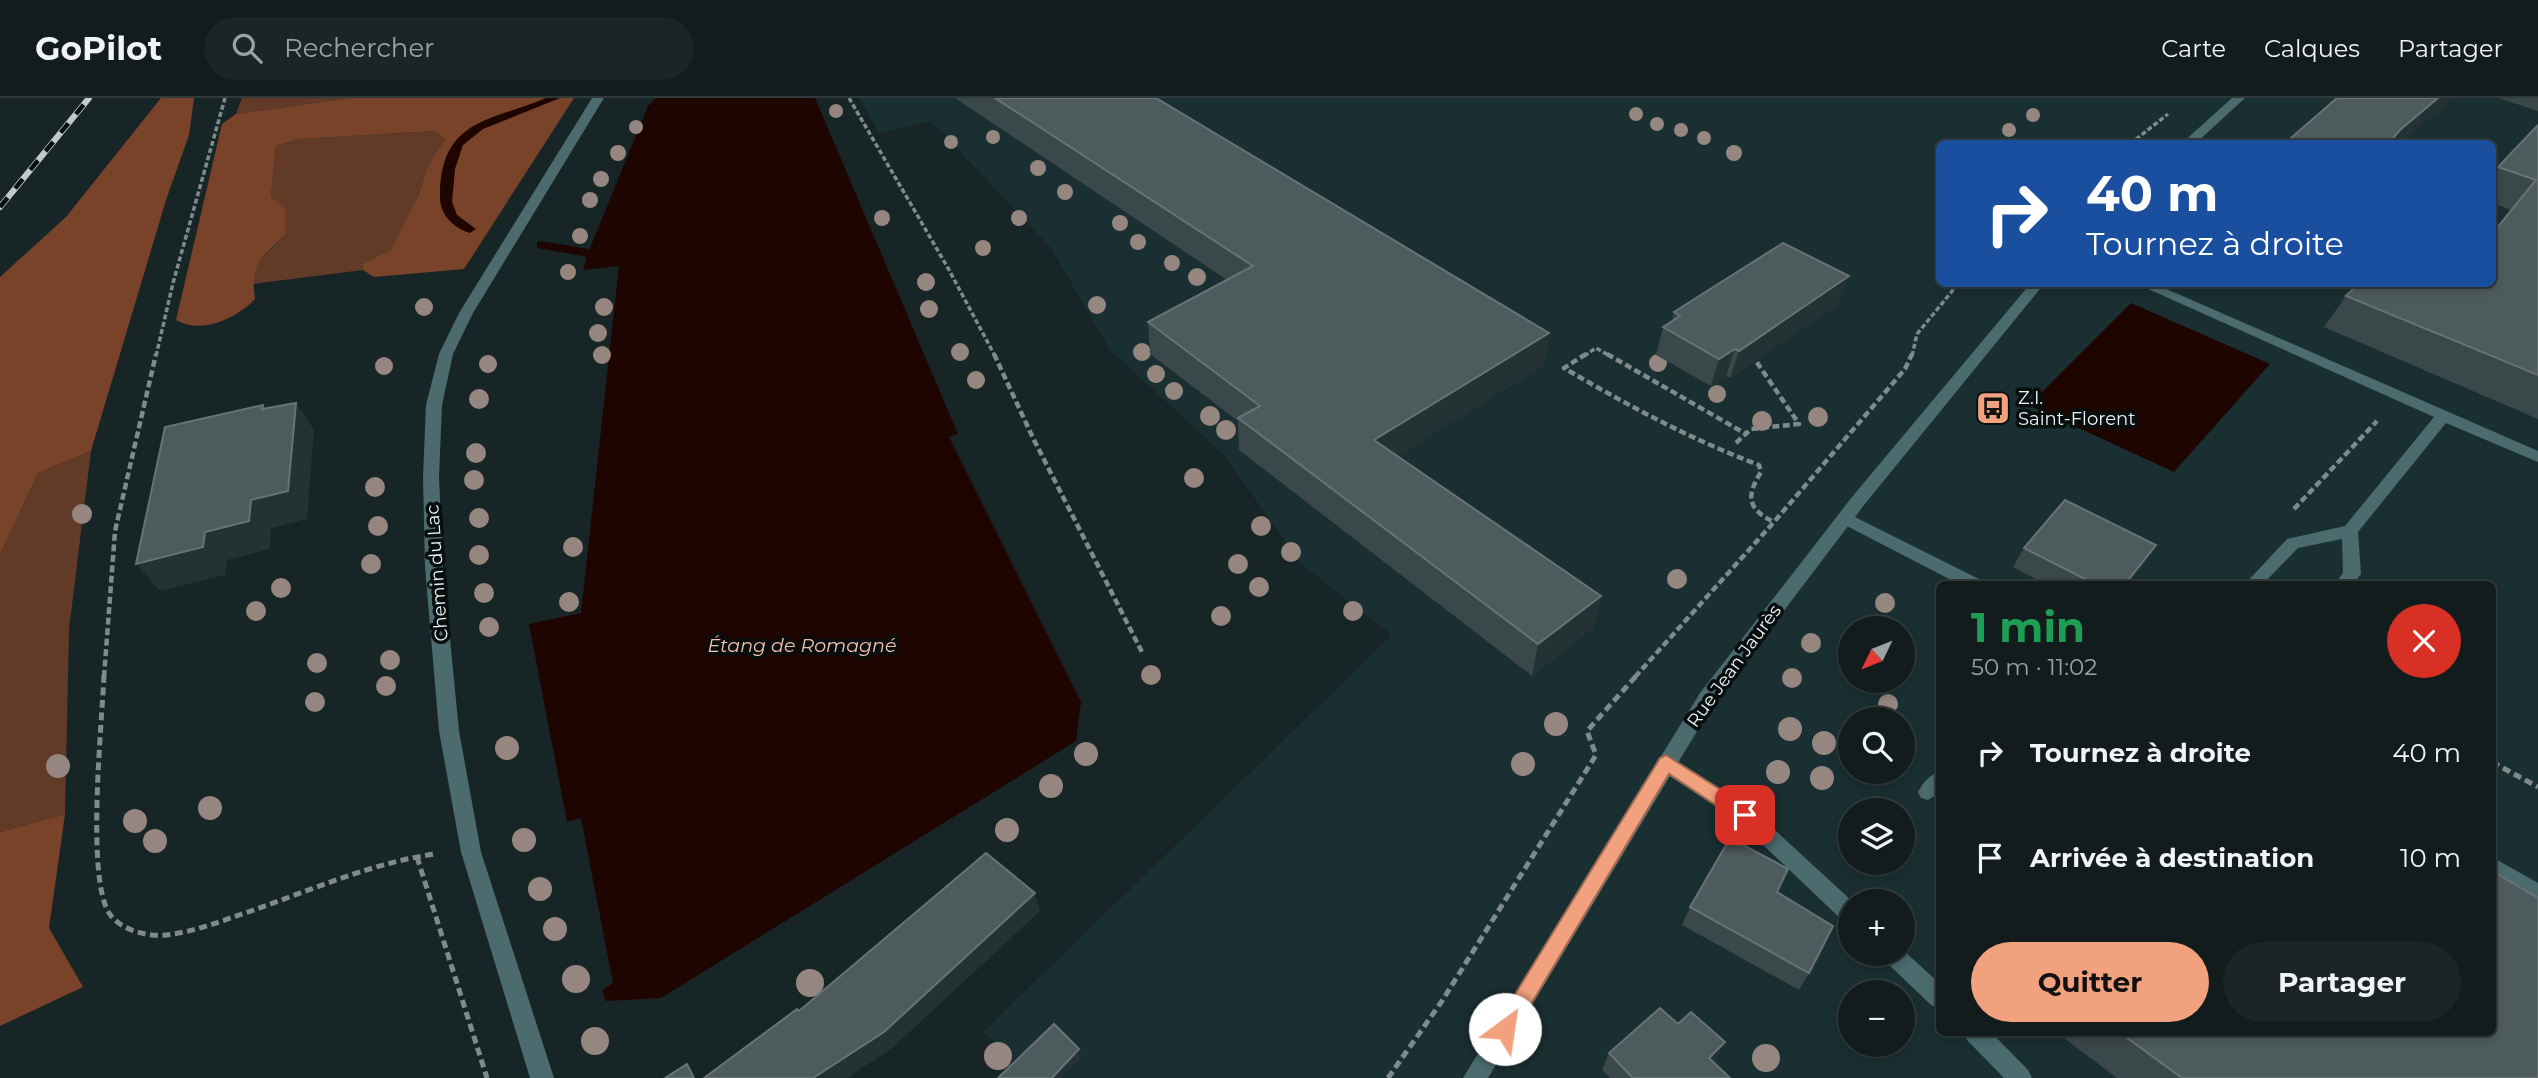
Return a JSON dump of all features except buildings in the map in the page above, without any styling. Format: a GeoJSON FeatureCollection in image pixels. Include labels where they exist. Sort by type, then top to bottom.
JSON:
{"type":"FeatureCollection","features":[{"type":"Feature","properties":{"kind":"street","name":"Chemin du Lac"},"geometry":{"type":"LineString","coordinates":[[542,1078],[471,852],[450,731],[434,567],[431,477],[434,405],[446,354],[466,313],[598,98]]}},
{"type":"Feature","properties":{"kind":"street"},"geometry":{"type":"LineString","coordinates":[[2192,140],[2239,98]]}},
{"type":"Feature","properties":{"kind":"street","name":"Rue Jean Jaurès"},"geometry":{"type":"LineString","coordinates":[[1484,1074],[1666,763],[1707,698],[1845,517],[2035,287]]}},
{"type":"Feature","properties":{"kind":"street"},"geometry":{"type":"LineString","coordinates":[[2151,287],[2538,457]]}},
{"type":"Feature","properties":{"kind":"street"},"geometry":{"type":"LineString","coordinates":[[2256,581],[2293,543],[2350,531],[2444,415]]}},
{"type":"Feature","properties":{"kind":"street"},"geometry":{"type":"LineString","coordinates":[[1845,517],[1967,581]]}},
{"type":"Feature","properties":{"kind":"street"},"geometry":{"type":"LineString","coordinates":[[2346,581],[2352,574],[2350,531]]}},
{"type":"Feature","properties":{"kind":"street"},"geometry":{"type":"LineString","coordinates":[[1666,763],[1745,815],[1838,902]]}},
{"type":"Feature","properties":{"kind":"street"},"geometry":{"type":"LineString","coordinates":[[2496,868],[2538,894]]}},
{"type":"Feature","properties":{"kind":"street"},"geometry":{"type":"LineString","coordinates":[[1906,966],[1936,995]]}},
{"type":"Feature","properties":{"kind":"street"},"geometry":{"type":"LineString","coordinates":[[1979,1036],[2021,1078]]}},
{"type":"Feature","properties":{"kind":"path"},"geometry":{"type":"LineString","coordinates":[[225,98],[177,270],[116,531],[107,622],[97,821],[98,873],[110,914],[132,932],[164,935],[206,926],[401,859],[471,852]]}},
{"type":"Feature","properties":{"kind":"path"},"geometry":{"type":"LineString","coordinates":[[849,98],[987,342],[1143,654]]}},
{"type":"Feature","properties":{"kind":"path"},"geometry":{"type":"LineString","coordinates":[[2135,140],[2175,108]]}},
{"type":"Feature","properties":{"kind":"path"},"geometry":{"type":"LineString","coordinates":[[1388,1078],[1442,1000],[1596,755],[1587,731],[1774,522],[1905,369],[1911,359],[1917,334],[1956,287]]}},
{"type":"Feature","properties":{"kind":"path"},"geometry":{"type":"LineString","coordinates":[[1746,434],[1596,348],[1564,368],[1640,413],[1678,428],[1708,446],[1759,465],[1761,472],[1752,488],[1750,499],[1760,515],[1774,522]]}},
{"type":"Feature","properties":{"kind":"path"},"geometry":{"type":"LineString","coordinates":[[1736,443],[1751,429],[1799,424],[1756,361]]}},
{"type":"Feature","properties":{"kind":"path"},"geometry":{"type":"LineString","coordinates":[[2287,516],[2380,418]]}},
{"type":"Feature","properties":{"kind":"path"},"geometry":{"type":"LineString","coordinates":[[2496,764],[2538,787]]}},
{"type":"Feature","properties":{"kind":"path"},"geometry":{"type":"LineString","coordinates":[[417,857],[487,1078]]}},
{"type":"Feature","properties":{"kind":"shaded area"},"geometry":{"type":"Polygon","coordinates":[[[161,98],[194,98],[189,135],[166,200],[91,451],[38,473],[0,555],[0,277],[66,217],[161,98]]]}},
{"type":"Feature","properties":{"kind":"shaded area"},"geometry":{"type":"Polygon","coordinates":[[[242,98],[350,98],[236,114],[242,98]]]}},
{"type":"Feature","properties":{"kind":"shaded area"},"geometry":{"type":"Polygon","coordinates":[[[350,98],[574,98],[464,269],[374,277],[363,270],[362,264],[391,250],[419,194],[427,167],[445,139],[435,131],[300,139],[276,146],[271,197],[285,208],[285,235],[259,262],[254,277],[255,299],[229,318],[208,325],[197,326],[176,320],[222,124],[236,114],[350,98]]]}},
{"type":"Feature","properties":{"kind":"shaded area"},"geometry":{"type":"Polygon","coordinates":[[[859,98],[2538,98],[2538,1078],[1033,1078],[983,1032],[1392,635],[1300,563],[1225,456],[1110,350],[1051,248],[931,121],[879,133],[859,98]]]}},
{"type":"Feature","properties":{"kind":"shaded area"},"geometry":{"type":"Polygon","coordinates":[[[435,131],[445,139],[427,167],[419,194],[391,251],[362,264],[363,270],[253,284],[256,264],[285,235],[271,197],[276,146],[300,139],[435,131]]]}},
{"type":"Feature","properties":{"kind":"shaded area"},"geometry":{"type":"Polygon","coordinates":[[[91,451],[69,629],[65,814],[0,832],[0,555],[38,473],[91,451]]]}},
{"type":"Feature","properties":{"kind":"shaded area"},"geometry":{"type":"Polygon","coordinates":[[[65,814],[49,928],[83,987],[0,1026],[0,832],[65,814]]]}},
{"type":"Feature","properties":{"kind":"water","name":"Étang de Romagné"},"geometry":{"type":"Polygon","coordinates":[[[656,98],[815,98],[958,434],[949,437],[1081,702],[1076,741],[661,998],[606,1001],[602,990],[613,983],[581,818],[567,822],[529,624],[581,613],[619,266],[583,270],[648,106],[656,98]]]}},
{"type":"Feature","properties":{"kind":"water"},"geometry":{"type":"Polygon","coordinates":[[[2131,303],[2270,364],[2174,472],[2029,405],[2131,303]]]}},
{"type":"Feature","properties":{"kind":"waterway"},"geometry":{"type":"LineString","coordinates":[[470,229],[449,213],[446,202],[450,169],[461,140],[492,121],[555,98]]}},
{"type":"Feature","properties":{"kind":"waterway"},"geometry":{"type":"LineString","coordinates":[[541,245],[588,253]]}},
{"type":"Feature","properties":{"kind":"railway"},"geometry":{"type":"LineString","coordinates":[[0,207],[89,98]]}},
{"type":"Feature","properties":{"kind":"place","name":"Z.I. Saint-Florent"},"geometry":{"type":"Point","coordinates":[1993,408]}},
{"type":"Feature","properties":{"kind":"route"},"geometry":{"type":"LineString","coordinates":[[1505,1029],[1666,763],[1745,815]]}}]}
